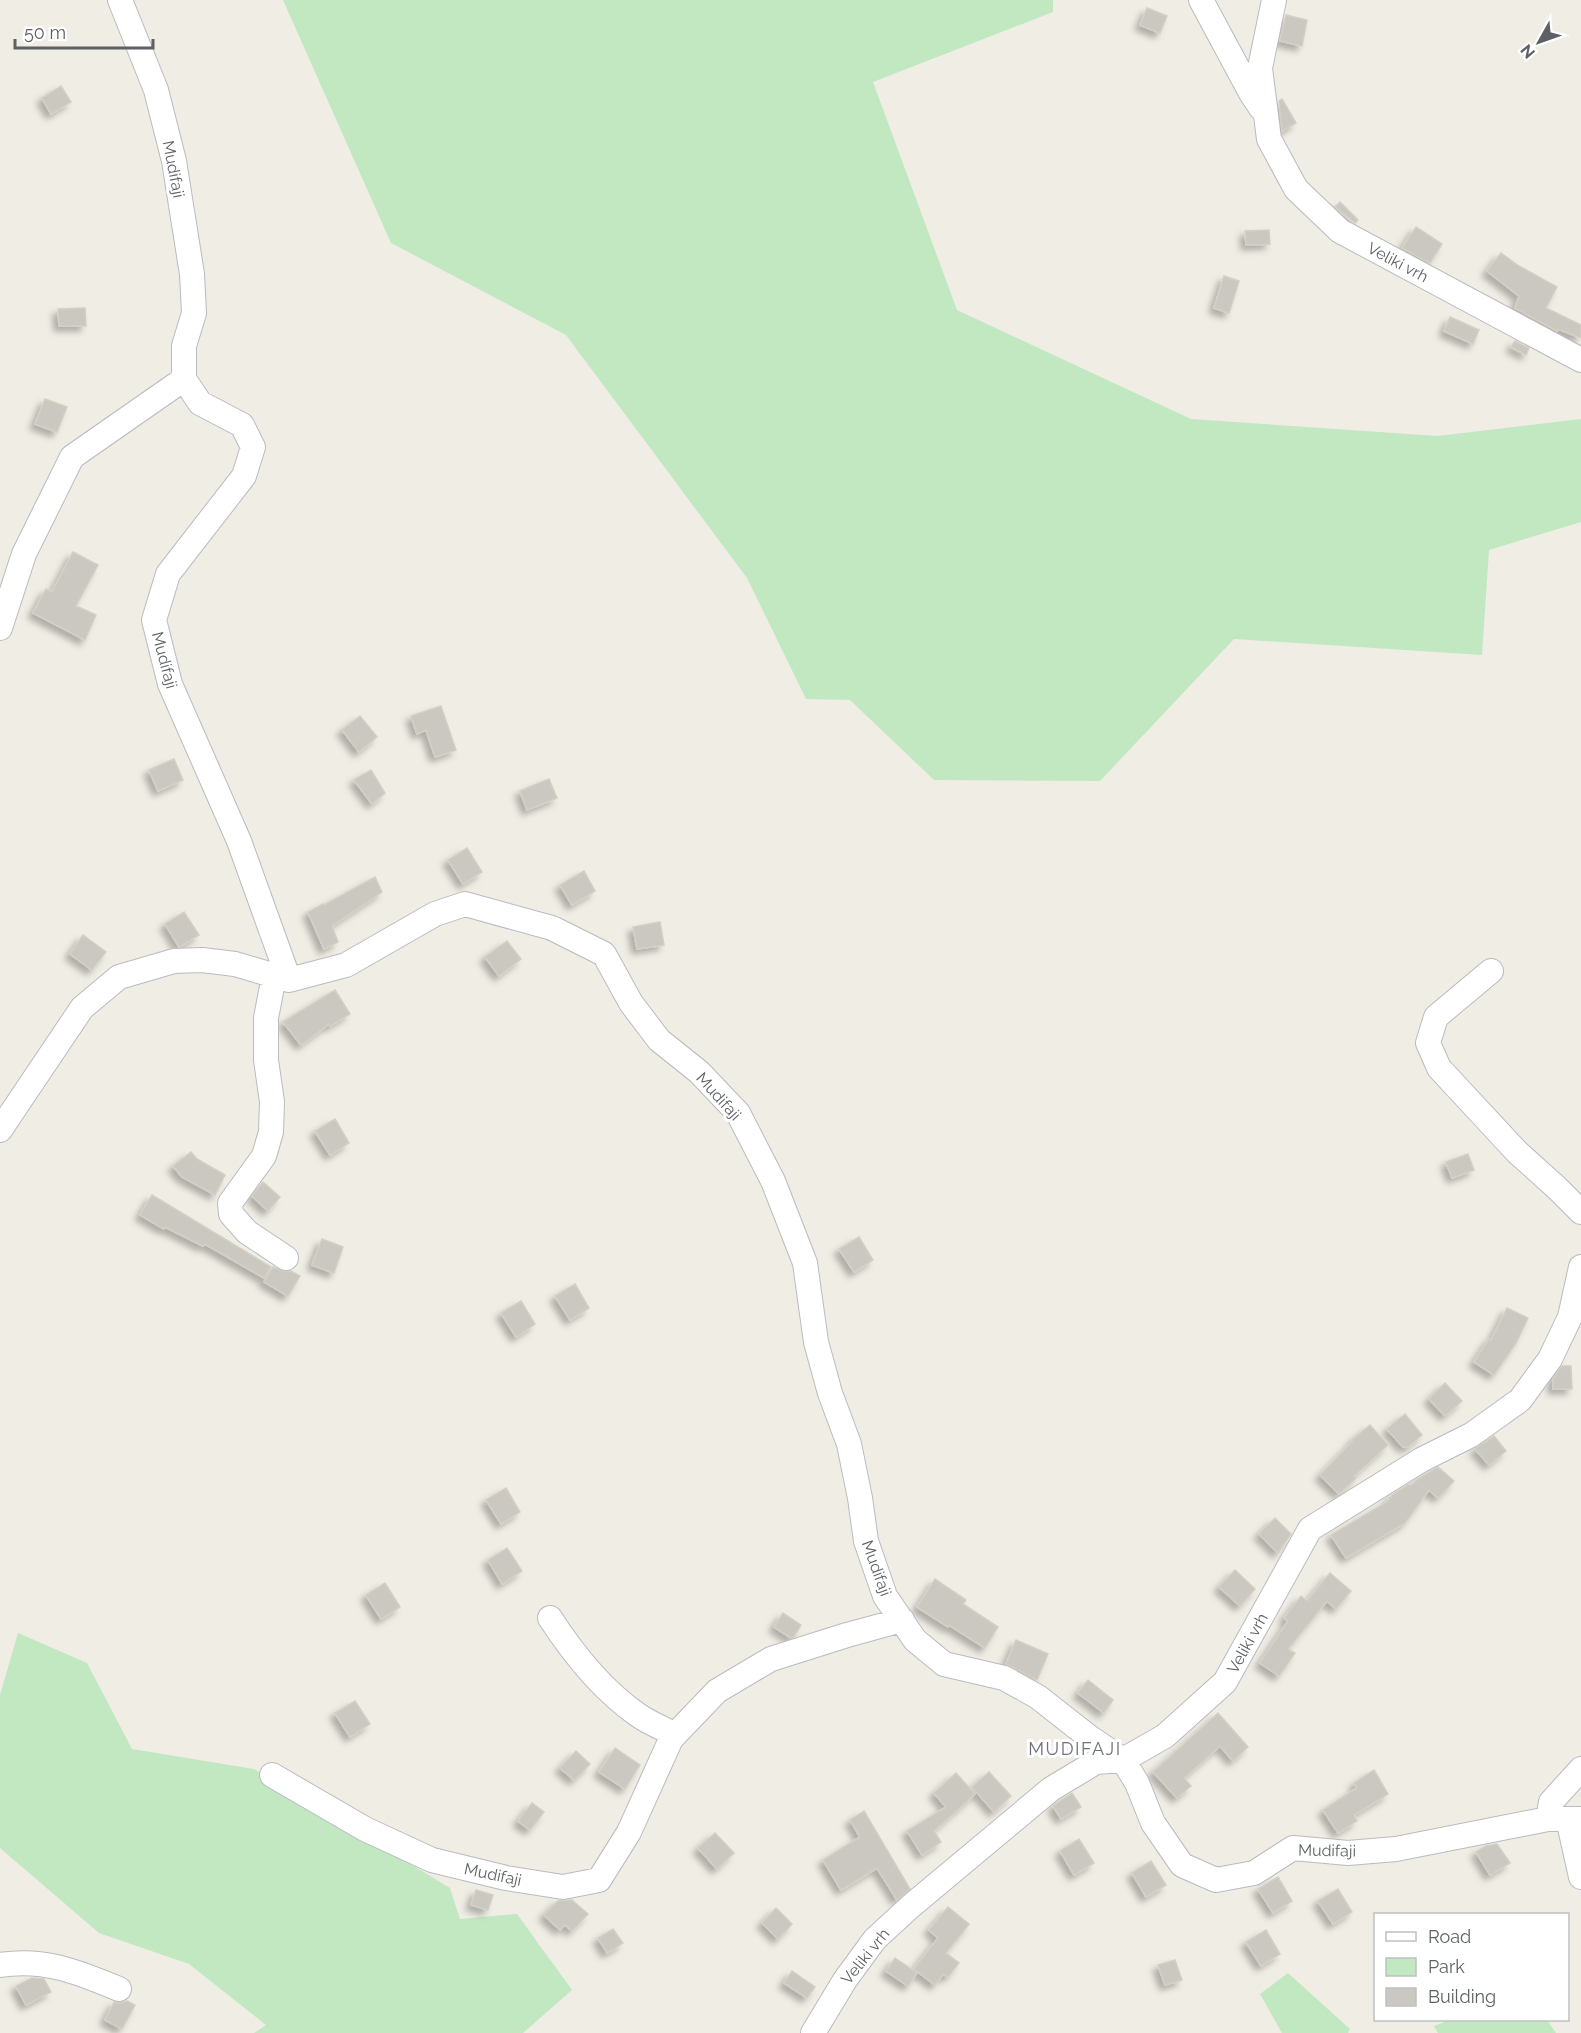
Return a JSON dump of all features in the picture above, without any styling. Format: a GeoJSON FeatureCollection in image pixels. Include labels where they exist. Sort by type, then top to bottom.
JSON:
{"type":"FeatureCollection","features":[{"type":"Feature","properties":{"kind":"street","name":"Mudifaji"},"geometry":{"type":"LineString","coordinates":[[120,0],[156,90],[174,161],[192,274],[194,313],[184,346],[184,379],[200,403],[242,425],[253,447],[244,476],[168,574],[154,620],[170,684],[238,841],[282,978],[346,965],[435,914],[465,904],[552,928],[604,954],[631,1004],[659,1040],[699,1072],[738,1113],[773,1181],[805,1263],[816,1342],[830,1393],[849,1444],[866,1541],[885,1596],[915,1640],[944,1664],[1004,1678],[1038,1697],[1089,1737],[1124,1760],[1137,1783],[1153,1823],[1182,1865],[1216,1880],[1254,1873],[1293,1848],[1348,1852],[1396,1849],[1566,1819]]}},
{"type":"Feature","properties":{"kind":"street","name":"Veliki vrh"},"geometry":{"type":"LineString","coordinates":[[1201,0],[1251,93],[1266,114]]}},
{"type":"Feature","properties":{"kind":"street","name":"Veliki vrh"},"geometry":{"type":"LineString","coordinates":[[1274,0],[1260,68],[1269,139],[1296,189],[1340,231],[1581,360]]}},
{"type":"Feature","properties":{"kind":"street"},"geometry":{"type":"LineString","coordinates":[[0,628],[24,554],[72,457],[184,379]]}},
{"type":"Feature","properties":{"kind":"street"},"geometry":{"type":"LineString","coordinates":[[0,1130],[82,1008],[119,977],[174,961],[201,960],[235,964],[282,978],[266,1018],[266,1060],[272,1102],[271,1132],[264,1156],[230,1203],[231,1214],[247,1232],[286,1258]]}},
{"type":"Feature","properties":{"kind":"street"},"geometry":{"type":"LineString","coordinates":[[1491,971],[1436,1017],[1428,1043],[1439,1068],[1517,1152],[1581,1212]]}},
{"type":"Feature","properties":{"kind":"street","name":"Veliki vrh"},"geometry":{"type":"LineString","coordinates":[[813,2033],[845,1980],[875,1939],[911,1906],[1051,1789],[1096,1762],[1124,1760],[1165,1736],[1225,1682],[1311,1529],[1420,1460],[1471,1435],[1520,1400],[1550,1359],[1570,1317],[1581,1267]]}},
{"type":"Feature","properties":{"kind":"street"},"geometry":{"type":"LineString","coordinates":[[550,1618],[570,1649],[604,1686],[638,1715],[675,1735]]}},
{"type":"Feature","properties":{"kind":"street","name":"Mudifaji"},"geometry":{"type":"LineString","coordinates":[[272,1775],[365,1829],[432,1860],[506,1878],[563,1887],[599,1880],[629,1832],[671,1739],[717,1691],[771,1659],[902,1620]]}},
{"type":"Feature","properties":{"kind":"street"},"geometry":{"type":"LineString","coordinates":[[1581,1769],[1551,1802],[1566,1819],[1581,1877]]}},
{"type":"Feature","properties":{"kind":"street"},"geometry":{"type":"LineString","coordinates":[[0,1965],[22,1962],[68,1968],[118,1989]]}},
{"type":"Feature","properties":{"kind":"green space"},"geometry":{"type":"Polygon","coordinates":[[[283,0],[1053,0],[1053,12],[873,82],[957,310],[1191,419],[1438,436],[1581,419],[1581,522],[1489,550],[1482,655],[1234,639],[1100,781],[934,780],[850,700],[806,699],[747,578],[566,335],[391,243],[283,0]]]}},
{"type":"Feature","properties":{"kind":"green space"},"geometry":{"type":"Polygon","coordinates":[[[18,1633],[87,1663],[132,1749],[254,1769],[450,1888],[460,1919],[517,1914],[572,1990],[523,2033],[254,2033],[266,2025],[189,1964],[99,1933],[0,1848],[0,1695],[18,1633]]]}},
{"type":"Feature","properties":{"kind":"green space"},"geometry":{"type":"Polygon","coordinates":[[[1288,1973],[1350,2029],[1348,2033],[1282,2033],[1260,1994],[1288,1973]]]}},
{"type":"Feature","properties":{"kind":"green space"},"geometry":{"type":"Polygon","coordinates":[[[1447,2021],[1548,2021],[1556,2033],[1438,2033],[1434,2026],[1447,2021]]]}},
{"type":"Feature","properties":{"kind":"building"},"geometry":{"type":"Polygon","coordinates":[[[1147,8],[1167,16],[1160,33],[1140,25],[1147,8]]]}},
{"type":"Feature","properties":{"kind":"building"},"geometry":{"type":"Polygon","coordinates":[[[1286,15],[1307,20],[1302,46],[1280,41],[1286,15]]]}},
{"type":"Feature","properties":{"kind":"building"},"geometry":{"type":"Polygon","coordinates":[[[61,86],[71,102],[51,114],[42,98],[61,86]]]}},
{"type":"Feature","properties":{"kind":"building"},"geometry":{"type":"Polygon","coordinates":[[[1282,99],[1296,123],[1282,131],[1279,101],[1282,99]]]}},
{"type":"Feature","properties":{"kind":"building"},"geometry":{"type":"Polygon","coordinates":[[[1340,202],[1358,220],[1355,223],[1335,207],[1340,202]]]}},
{"type":"Feature","properties":{"kind":"building"},"geometry":{"type":"Polygon","coordinates":[[[1416,227],[1442,244],[1430,263],[1402,248],[1416,227]]]}},
{"type":"Feature","properties":{"kind":"building"},"geometry":{"type":"Polygon","coordinates":[[[1269,230],[1270,244],[1246,245],[1245,231],[1269,230]]]}},
{"type":"Feature","properties":{"kind":"building"},"geometry":{"type":"Polygon","coordinates":[[[1501,253],[1557,287],[1546,308],[1581,325],[1581,338],[1558,329],[1557,331],[1515,308],[1519,296],[1487,271],[1501,253]]]}},
{"type":"Feature","properties":{"kind":"building"},"geometry":{"type":"Polygon","coordinates":[[[1224,276],[1239,281],[1229,313],[1214,308],[1224,276]]]}},
{"type":"Feature","properties":{"kind":"building"},"geometry":{"type":"Polygon","coordinates":[[[85,308],[86,326],[59,326],[58,309],[85,308]]]}},
{"type":"Feature","properties":{"kind":"building"},"geometry":{"type":"Polygon","coordinates":[[[1450,317],[1479,330],[1473,344],[1444,331],[1450,317]]]}},
{"type":"Feature","properties":{"kind":"building"},"geometry":{"type":"Polygon","coordinates":[[[1515,341],[1529,348],[1526,355],[1511,347],[1515,341]]]}},
{"type":"Feature","properties":{"kind":"building"},"geometry":{"type":"Polygon","coordinates":[[[45,399],[67,407],[57,432],[35,424],[45,399]]]}},
{"type":"Feature","properties":{"kind":"building"},"geometry":{"type":"Polygon","coordinates":[[[73,552],[98,565],[76,606],[96,615],[85,640],[33,613],[46,589],[52,592],[73,552]]]}},
{"type":"Feature","properties":{"kind":"building"},"geometry":{"type":"Polygon","coordinates":[[[441,706],[456,750],[435,757],[426,730],[417,734],[411,716],[441,706]]]}},
{"type":"Feature","properties":{"kind":"building"},"geometry":{"type":"Polygon","coordinates":[[[360,716],[377,737],[359,752],[342,730],[360,716]]]}},
{"type":"Feature","properties":{"kind":"building"},"geometry":{"type":"Polygon","coordinates":[[[174,759],[183,780],[158,791],[149,770],[174,759]]]}},
{"type":"Feature","properties":{"kind":"building"},"geometry":{"type":"Polygon","coordinates":[[[371,770],[385,793],[372,804],[354,780],[371,770]]]}},
{"type":"Feature","properties":{"kind":"building"},"geometry":{"type":"Polygon","coordinates":[[[549,779],[557,798],[527,810],[520,791],[549,779]]]}},
{"type":"Feature","properties":{"kind":"building"},"geometry":{"type":"Polygon","coordinates":[[[467,848],[482,872],[463,884],[448,860],[467,848]]]}},
{"type":"Feature","properties":{"kind":"building"},"geometry":{"type":"Polygon","coordinates":[[[584,871],[595,891],[572,905],[560,885],[584,871]]]}},
{"type":"Feature","properties":{"kind":"building"},"geometry":{"type":"Polygon","coordinates":[[[375,877],[382,892],[332,926],[338,942],[324,949],[308,912],[375,877]]]}},
{"type":"Feature","properties":{"kind":"building"},"geometry":{"type":"Polygon","coordinates":[[[184,912],[199,935],[179,947],[165,924],[184,912]]]}},
{"type":"Feature","properties":{"kind":"building"},"geometry":{"type":"Polygon","coordinates":[[[660,922],[664,945],[637,949],[633,927],[660,922]]]}},
{"type":"Feature","properties":{"kind":"building"},"geometry":{"type":"Polygon","coordinates":[[[83,935],[106,952],[92,970],[70,954],[83,935]]]}},
{"type":"Feature","properties":{"kind":"building"},"geometry":{"type":"Polygon","coordinates":[[[507,941],[521,959],[499,976],[485,957],[507,941]]]}},
{"type":"Feature","properties":{"kind":"building"},"geometry":{"type":"Polygon","coordinates":[[[335,990],[350,1014],[330,1026],[329,1024],[301,1045],[283,1022],[335,990]]]}},
{"type":"Feature","properties":{"kind":"building"},"geometry":{"type":"Polygon","coordinates":[[[335,1119],[349,1143],[330,1155],[315,1131],[335,1119]]]}},
{"type":"Feature","properties":{"kind":"building"},"geometry":{"type":"Polygon","coordinates":[[[191,1152],[197,1159],[225,1175],[215,1195],[182,1177],[173,1166],[191,1152]]]}},
{"type":"Feature","properties":{"kind":"building"},"geometry":{"type":"Polygon","coordinates":[[[1468,1154],[1474,1170],[1452,1178],[1446,1162],[1468,1154]]]}},
{"type":"Feature","properties":{"kind":"building"},"geometry":{"type":"Polygon","coordinates":[[[263,1182],[280,1197],[268,1211],[252,1196],[263,1182]]]}},
{"type":"Feature","properties":{"kind":"building"},"geometry":{"type":"Polygon","coordinates":[[[152,1195],[271,1267],[264,1278],[205,1244],[203,1246],[165,1227],[164,1229],[140,1215],[152,1195]]]}},
{"type":"Feature","properties":{"kind":"building"},"geometry":{"type":"Polygon","coordinates":[[[859,1237],[873,1260],[854,1272],[839,1249],[859,1237]]]}},
{"type":"Feature","properties":{"kind":"building"},"geometry":{"type":"Polygon","coordinates":[[[322,1239],[343,1247],[334,1273],[312,1265],[322,1239]]]}},
{"type":"Feature","properties":{"kind":"building"},"geometry":{"type":"Polygon","coordinates":[[[273,1267],[285,1272],[291,1271],[300,1276],[288,1296],[264,1282],[273,1267]]]}},
{"type":"Feature","properties":{"kind":"building"},"geometry":{"type":"Polygon","coordinates":[[[575,1284],[589,1308],[570,1320],[555,1296],[575,1284]]]}},
{"type":"Feature","properties":{"kind":"building"},"geometry":{"type":"Polygon","coordinates":[[[521,1301],[535,1324],[516,1337],[501,1313],[521,1301]]]}},
{"type":"Feature","properties":{"kind":"building"},"geometry":{"type":"Polygon","coordinates":[[[1507,1308],[1528,1318],[1516,1343],[1494,1375],[1474,1362],[1489,1339],[1491,1340],[1507,1308]]]}},
{"type":"Feature","properties":{"kind":"building"},"geometry":{"type":"Polygon","coordinates":[[[1562,1366],[1571,1366],[1572,1389],[1553,1389],[1553,1379],[1562,1366]]]}},
{"type":"Feature","properties":{"kind":"building"},"geometry":{"type":"Polygon","coordinates":[[[1445,1383],[1462,1401],[1445,1416],[1429,1399],[1445,1383]]]}},
{"type":"Feature","properties":{"kind":"building"},"geometry":{"type":"Polygon","coordinates":[[[1405,1414],[1422,1435],[1408,1447],[1403,1447],[1387,1429],[1405,1414]]]}},
{"type":"Feature","properties":{"kind":"building"},"geometry":{"type":"Polygon","coordinates":[[[1370,1425],[1388,1445],[1354,1476],[1356,1478],[1339,1494],[1320,1475],[1352,1440],[1370,1425]]]}},
{"type":"Feature","properties":{"kind":"building"},"geometry":{"type":"Polygon","coordinates":[[[1494,1436],[1506,1451],[1489,1465],[1475,1449],[1494,1436]]]}},
{"type":"Feature","properties":{"kind":"building"},"geometry":{"type":"Polygon","coordinates":[[[1438,1467],[1454,1481],[1438,1498],[1429,1490],[1405,1523],[1346,1558],[1331,1535],[1387,1502],[1392,1495],[1409,1484],[1411,1486],[1419,1478],[1438,1467]]]}},
{"type":"Feature","properties":{"kind":"building"},"geometry":{"type":"Polygon","coordinates":[[[506,1488],[520,1512],[501,1524],[486,1500],[506,1488]]]}},
{"type":"Feature","properties":{"kind":"building"},"geometry":{"type":"Polygon","coordinates":[[[1275,1518],[1291,1534],[1278,1553],[1259,1534],[1275,1518]]]}},
{"type":"Feature","properties":{"kind":"building"},"geometry":{"type":"Polygon","coordinates":[[[507,1548],[522,1571],[502,1584],[488,1560],[507,1548]]]}},
{"type":"Feature","properties":{"kind":"building"},"geometry":{"type":"Polygon","coordinates":[[[1235,1570],[1255,1589],[1240,1606],[1219,1587],[1235,1570]]]}},
{"type":"Feature","properties":{"kind":"building"},"geometry":{"type":"Polygon","coordinates":[[[1330,1573],[1351,1591],[1336,1609],[1327,1601],[1288,1649],[1295,1653],[1279,1676],[1260,1663],[1288,1621],[1284,1618],[1301,1596],[1307,1601],[1330,1573]]]}},
{"type":"Feature","properties":{"kind":"building"},"geometry":{"type":"Polygon","coordinates":[[[935,1579],[966,1600],[963,1604],[998,1627],[985,1648],[917,1607],[935,1579]]]}},
{"type":"Feature","properties":{"kind":"building"},"geometry":{"type":"Polygon","coordinates":[[[385,1583],[400,1607],[381,1619],[366,1595],[385,1583]]]}},
{"type":"Feature","properties":{"kind":"building"},"geometry":{"type":"Polygon","coordinates":[[[783,1613],[801,1625],[794,1637],[791,1638],[774,1627],[783,1613]]]}},
{"type":"Feature","properties":{"kind":"building"},"geometry":{"type":"Polygon","coordinates":[[[1016,1640],[1048,1654],[1037,1680],[1006,1664],[1016,1640]]]}},
{"type":"Feature","properties":{"kind":"building"},"geometry":{"type":"Polygon","coordinates":[[[1088,1680],[1113,1700],[1104,1713],[1078,1693],[1088,1680]]]}},
{"type":"Feature","properties":{"kind":"building"},"geometry":{"type":"Polygon","coordinates":[[[355,1701],[370,1724],[350,1737],[335,1713],[355,1701]]]}},
{"type":"Feature","properties":{"kind":"building"},"geometry":{"type":"Polygon","coordinates":[[[1218,1713],[1248,1747],[1233,1761],[1220,1746],[1184,1778],[1191,1786],[1177,1798],[1153,1772],[1218,1713]]]}},
{"type":"Feature","properties":{"kind":"building"},"geometry":{"type":"Polygon","coordinates":[[[615,1748],[640,1765],[625,1789],[599,1772],[615,1748]]]}},
{"type":"Feature","properties":{"kind":"building"},"geometry":{"type":"Polygon","coordinates":[[[576,1751],[590,1764],[574,1780],[560,1768],[576,1751]]]}},
{"type":"Feature","properties":{"kind":"building"},"geometry":{"type":"Polygon","coordinates":[[[1374,1770],[1388,1794],[1354,1815],[1357,1821],[1338,1833],[1323,1810],[1357,1788],[1354,1783],[1374,1770]]]}},
{"type":"Feature","properties":{"kind":"building"},"geometry":{"type":"Polygon","coordinates":[[[989,1772],[1011,1796],[994,1812],[972,1787],[989,1772]]]}},
{"type":"Feature","properties":{"kind":"building"},"geometry":{"type":"Polygon","coordinates":[[[956,1773],[975,1794],[934,1831],[941,1842],[922,1855],[907,1831],[946,1807],[934,1793],[956,1773]]]}},
{"type":"Feature","properties":{"kind":"building"},"geometry":{"type":"Polygon","coordinates":[[[1072,1793],[1081,1807],[1061,1819],[1053,1806],[1072,1793]]]}},
{"type":"Feature","properties":{"kind":"building"},"geometry":{"type":"Polygon","coordinates":[[[532,1803],[544,1812],[530,1830],[518,1821],[532,1803]]]}},
{"type":"Feature","properties":{"kind":"building"},"geometry":{"type":"Polygon","coordinates":[[[864,1811],[910,1889],[897,1900],[877,1868],[841,1890],[823,1860],[860,1837],[850,1820],[864,1811]]]}},
{"type":"Feature","properties":{"kind":"building"},"geometry":{"type":"Polygon","coordinates":[[[715,1833],[734,1853],[717,1869],[698,1848],[715,1833]]]}},
{"type":"Feature","properties":{"kind":"building"},"geometry":{"type":"Polygon","coordinates":[[[1079,1839],[1094,1863],[1074,1875],[1060,1851],[1079,1839]]]}},
{"type":"Feature","properties":{"kind":"building"},"geometry":{"type":"Polygon","coordinates":[[[1497,1844],[1510,1863],[1490,1875],[1476,1852],[1486,1846],[1497,1844]]]}},
{"type":"Feature","properties":{"kind":"building"},"geometry":{"type":"Polygon","coordinates":[[[1151,1861],[1166,1885],[1146,1897],[1132,1873],[1151,1861]]]}},
{"type":"Feature","properties":{"kind":"building"},"geometry":{"type":"Polygon","coordinates":[[[1278,1877],[1292,1901],[1273,1913],[1258,1889],[1278,1877]]]}},
{"type":"Feature","properties":{"kind":"building"},"geometry":{"type":"Polygon","coordinates":[[[1338,1889],[1352,1912],[1333,1924],[1318,1901],[1338,1889]]]}},
{"type":"Feature","properties":{"kind":"building"},"geometry":{"type":"Polygon","coordinates":[[[476,1890],[493,1895],[488,1910],[471,1905],[476,1890]]]}},
{"type":"Feature","properties":{"kind":"building"},"geometry":{"type":"Polygon","coordinates":[[[572,1900],[588,1914],[572,1931],[565,1925],[560,1930],[544,1915],[558,1901],[572,1900]]]}},
{"type":"Feature","properties":{"kind":"building"},"geometry":{"type":"Polygon","coordinates":[[[948,1907],[969,1924],[946,1953],[959,1963],[948,1977],[943,1974],[935,1985],[914,1969],[938,1938],[929,1930],[948,1907]]]}},
{"type":"Feature","properties":{"kind":"building"},"geometry":{"type":"Polygon","coordinates":[[[776,1908],[792,1924],[778,1939],[762,1923],[776,1908]]]}},
{"type":"Feature","properties":{"kind":"building"},"geometry":{"type":"Polygon","coordinates":[[[613,1929],[623,1943],[607,1953],[598,1938],[613,1929]]]}},
{"type":"Feature","properties":{"kind":"building"},"geometry":{"type":"Polygon","coordinates":[[[1266,1930],[1280,1954],[1261,1966],[1246,1942],[1266,1930]]]}},
{"type":"Feature","properties":{"kind":"building"},"geometry":{"type":"Polygon","coordinates":[[[895,1958],[917,1973],[908,1986],[886,1971],[895,1958]]]}},
{"type":"Feature","properties":{"kind":"building"},"geometry":{"type":"Polygon","coordinates":[[[1175,1960],[1182,1980],[1165,1985],[1158,1965],[1175,1960]]]}},
{"type":"Feature","properties":{"kind":"building"},"geometry":{"type":"Polygon","coordinates":[[[792,1971],[815,1987],[807,1998],[784,1983],[792,1971]]]}},
{"type":"Feature","properties":{"kind":"building"},"geometry":{"type":"Polygon","coordinates":[[[32,1978],[44,1979],[51,1992],[26,2005],[16,1986],[32,1978]]]}},
{"type":"Feature","properties":{"kind":"building"},"geometry":{"type":"Polygon","coordinates":[[[127,2001],[135,2005],[122,2029],[105,2020],[114,2002],[127,2001]]]}},
{"type":"Feature","properties":{"kind":"district","name":"MUDIFAJI"},"geometry":{"type":"Point","coordinates":[1075,1749]}}]}
